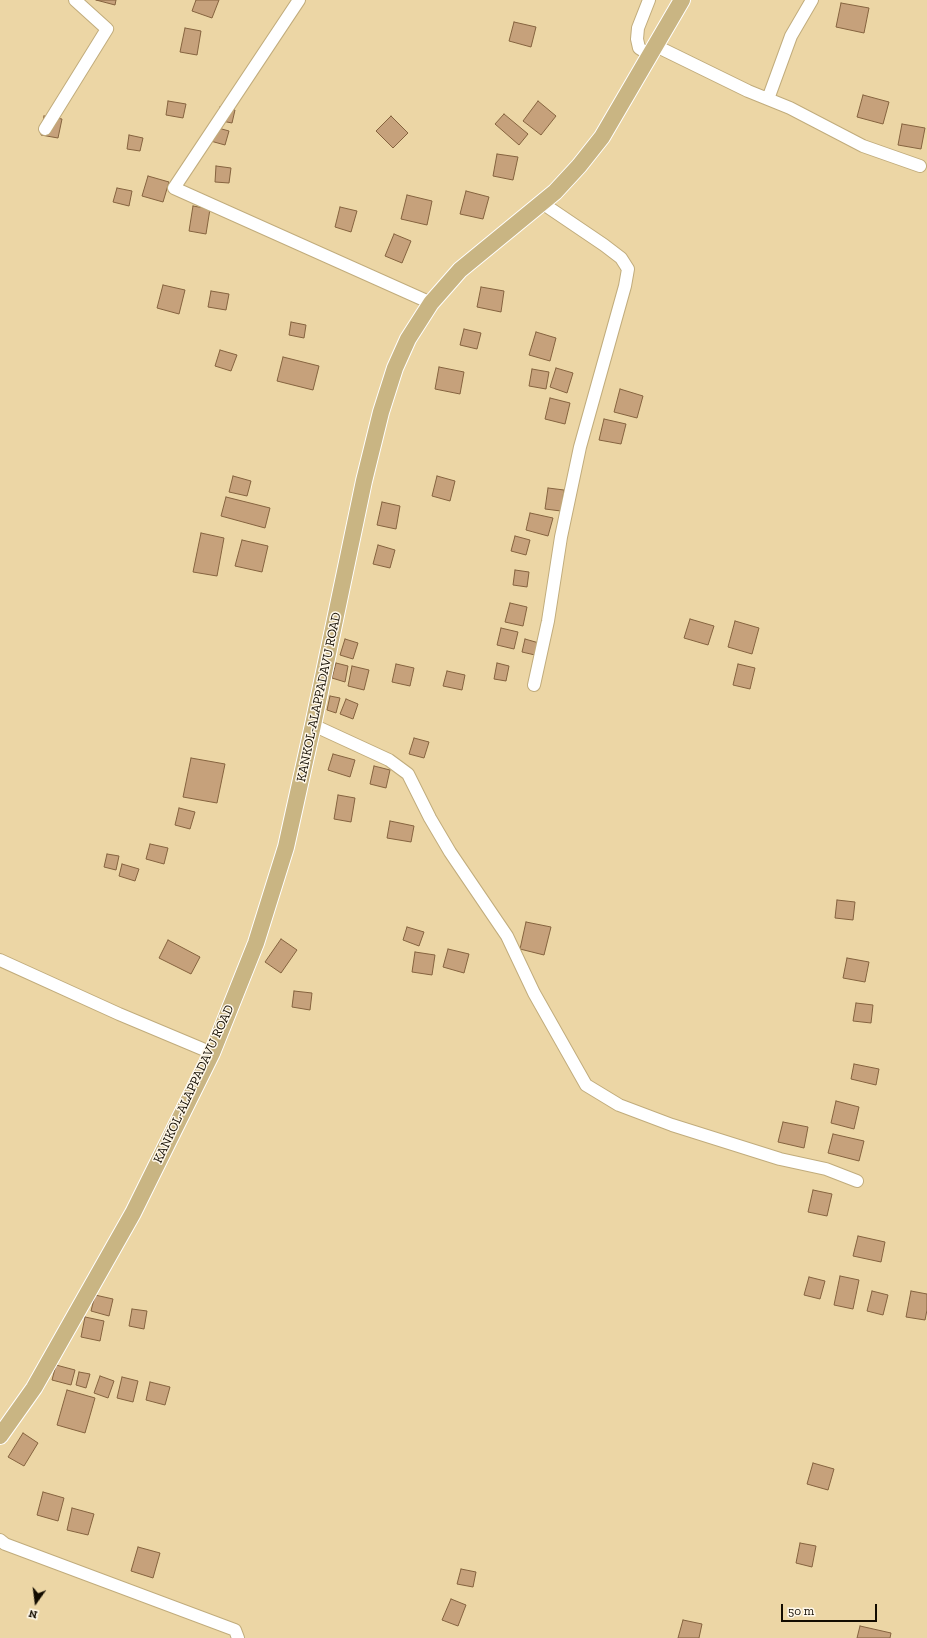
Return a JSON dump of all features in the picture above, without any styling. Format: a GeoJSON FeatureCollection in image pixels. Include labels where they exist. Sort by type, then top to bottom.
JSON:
{"type":"FeatureCollection","features":[{"type":"Feature","properties":{"kind":"main road","name":"KANKOL-ALAPPADAVU ROAD"},"geometry":{"type":"LineString","coordinates":[[0,1436],[34,1388],[133,1213],[212,1053],[256,943],[281,862],[313,725],[364,481],[381,412],[395,368],[408,339],[431,303],[460,270],[555,192],[579,166],[602,137],[682,0]]}},
{"type":"Feature","properties":{"kind":"street"},"geometry":{"type":"LineString","coordinates":[[45,128],[107,29],[75,0]]}},
{"type":"Feature","properties":{"kind":"street"},"geometry":{"type":"LineString","coordinates":[[299,0],[174,188],[431,303]]}},
{"type":"Feature","properties":{"kind":"street"},"geometry":{"type":"LineString","coordinates":[[648,0],[638,28],[637,39],[639,48],[653,50],[790,108],[863,146],[920,166]]}},
{"type":"Feature","properties":{"kind":"street"},"geometry":{"type":"LineString","coordinates":[[768,99],[791,36],[812,0]]}},
{"type":"Feature","properties":{"kind":"street"},"geometry":{"type":"LineString","coordinates":[[534,685],[548,621],[561,537],[580,447],[625,286],[628,269],[621,258],[542,203]]}},
{"type":"Feature","properties":{"kind":"street"},"geometry":{"type":"LineString","coordinates":[[313,725],[389,760],[408,774],[430,818],[450,852],[507,936],[534,993],[586,1086],[619,1105],[672,1125],[780,1159],[826,1170],[857,1181]]}},
{"type":"Feature","properties":{"kind":"street"},"geometry":{"type":"LineString","coordinates":[[0,960],[119,1014],[212,1053]]}},
{"type":"Feature","properties":{"kind":"street"},"geometry":{"type":"LineString","coordinates":[[0,1540],[5,1544],[235,1630],[238,1638]]}},
{"type":"Feature","properties":{"kind":"building"},"geometry":{"type":"Polygon","coordinates":[[[96,0],[116,0],[115,5],[96,0]]]}},
{"type":"Feature","properties":{"kind":"building"},"geometry":{"type":"Polygon","coordinates":[[[196,0],[219,0],[212,18],[192,11],[196,0]]]}},
{"type":"Feature","properties":{"kind":"building"},"geometry":{"type":"Polygon","coordinates":[[[841,3],[869,8],[864,33],[836,27],[841,3]]]}},
{"type":"Feature","properties":{"kind":"building"},"geometry":{"type":"Polygon","coordinates":[[[514,22],[536,27],[531,47],[509,41],[514,22]]]}},
{"type":"Feature","properties":{"kind":"building"},"geometry":{"type":"Polygon","coordinates":[[[185,28],[201,31],[197,55],[180,52],[185,28]]]}},
{"type":"Feature","properties":{"kind":"building"},"geometry":{"type":"Polygon","coordinates":[[[863,95],[889,102],[883,124],[857,117],[863,95]]]}},
{"type":"Feature","properties":{"kind":"building"},"geometry":{"type":"Polygon","coordinates":[[[168,101],[186,104],[183,118],[166,115],[168,101]]]}},
{"type":"Feature","properties":{"kind":"building"},"geometry":{"type":"Polygon","coordinates":[[[538,101],[556,116],[541,135],[523,121],[538,101]]]}},
{"type":"Feature","properties":{"kind":"building"},"geometry":{"type":"Polygon","coordinates":[[[220,107],[235,110],[232,123],[217,120],[220,107]]]}},
{"type":"Feature","properties":{"kind":"building"},"geometry":{"type":"Polygon","coordinates":[[[504,114],[528,134],[519,145],[495,124],[504,114]]]}},
{"type":"Feature","properties":{"kind":"building"},"geometry":{"type":"Polygon","coordinates":[[[44,116],[62,119],[58,138],[41,135],[44,116]]]}},
{"type":"Feature","properties":{"kind":"building"},"geometry":{"type":"Polygon","coordinates":[[[391,116],[408,133],[393,148],[376,131],[391,116]]]}},
{"type":"Feature","properties":{"kind":"building"},"geometry":{"type":"Polygon","coordinates":[[[902,124],[925,128],[921,149],[898,145],[902,124]]]}},
{"type":"Feature","properties":{"kind":"building"},"geometry":{"type":"Polygon","coordinates":[[[211,126],[229,131],[225,145],[207,140],[211,126]]]}},
{"type":"Feature","properties":{"kind":"building"},"geometry":{"type":"Polygon","coordinates":[[[129,135],[143,138],[140,151],[127,149],[129,135]]]}},
{"type":"Feature","properties":{"kind":"building"},"geometry":{"type":"Polygon","coordinates":[[[497,154],[518,157],[513,180],[493,176],[497,154]]]}},
{"type":"Feature","properties":{"kind":"building"},"geometry":{"type":"Polygon","coordinates":[[[216,166],[231,168],[229,183],[215,182],[216,166]]]}},
{"type":"Feature","properties":{"kind":"building"},"geometry":{"type":"Polygon","coordinates":[[[148,176],[169,182],[163,202],[142,196],[148,176]]]}},
{"type":"Feature","properties":{"kind":"building"},"geometry":{"type":"Polygon","coordinates":[[[117,188],[132,191],[129,206],[113,202],[117,188]]]}},
{"type":"Feature","properties":{"kind":"building"},"geometry":{"type":"Polygon","coordinates":[[[466,191],[489,197],[483,219],[460,214],[466,191]]]}},
{"type":"Feature","properties":{"kind":"building"},"geometry":{"type":"Polygon","coordinates":[[[407,195],[432,201],[427,225],[401,219],[407,195]]]}},
{"type":"Feature","properties":{"kind":"building"},"geometry":{"type":"Polygon","coordinates":[[[193,206],[210,209],[206,234],[189,231],[193,206]]]}},
{"type":"Feature","properties":{"kind":"building"},"geometry":{"type":"Polygon","coordinates":[[[340,207],[357,211],[351,232],[335,227],[340,207]]]}},
{"type":"Feature","properties":{"kind":"building"},"geometry":{"type":"Polygon","coordinates":[[[394,234],[411,241],[402,263],[385,256],[394,234]]]}},
{"type":"Feature","properties":{"kind":"building"},"geometry":{"type":"Polygon","coordinates":[[[163,285],[185,290],[179,314],[157,308],[163,285]]]}},
{"type":"Feature","properties":{"kind":"building"},"geometry":{"type":"Polygon","coordinates":[[[481,287],[504,291],[501,312],[477,307],[481,287]]]}},
{"type":"Feature","properties":{"kind":"building"},"geometry":{"type":"Polygon","coordinates":[[[211,291],[229,294],[226,310],[208,307],[211,291]]]}},
{"type":"Feature","properties":{"kind":"building"},"geometry":{"type":"Polygon","coordinates":[[[291,322],[306,325],[304,338],[289,335],[291,322]]]}},
{"type":"Feature","properties":{"kind":"building"},"geometry":{"type":"Polygon","coordinates":[[[464,329],[481,333],[477,349],[460,345],[464,329]]]}},
{"type":"Feature","properties":{"kind":"building"},"geometry":{"type":"Polygon","coordinates":[[[536,332],[556,338],[550,361],[529,355],[536,332]]]}},
{"type":"Feature","properties":{"kind":"building"},"geometry":{"type":"Polygon","coordinates":[[[220,350],[237,355],[231,371],[215,366],[220,350]]]}},
{"type":"Feature","properties":{"kind":"building"},"geometry":{"type":"Polygon","coordinates":[[[283,357],[319,366],[313,390],[277,381],[283,357]]]}},
{"type":"Feature","properties":{"kind":"building"},"geometry":{"type":"Polygon","coordinates":[[[439,367],[464,372],[460,394],[435,389],[439,367]]]}},
{"type":"Feature","properties":{"kind":"building"},"geometry":{"type":"Polygon","coordinates":[[[556,368],[573,373],[567,393],[550,387],[556,368]]]}},
{"type":"Feature","properties":{"kind":"building"},"geometry":{"type":"Polygon","coordinates":[[[532,369],[549,372],[546,389],[529,386],[532,369]]]}},
{"type":"Feature","properties":{"kind":"building"},"geometry":{"type":"Polygon","coordinates":[[[620,389],[643,396],[637,418],[614,412],[620,389]]]}},
{"type":"Feature","properties":{"kind":"building"},"geometry":{"type":"Polygon","coordinates":[[[550,398],[570,403],[565,424],[545,419],[550,398]]]}},
{"type":"Feature","properties":{"kind":"building"},"geometry":{"type":"Polygon","coordinates":[[[604,419],[626,424],[621,444],[599,440],[604,419]]]}},
{"type":"Feature","properties":{"kind":"building"},"geometry":{"type":"Polygon","coordinates":[[[233,476],[251,481],[247,496],[229,492],[233,476]]]}},
{"type":"Feature","properties":{"kind":"building"},"geometry":{"type":"Polygon","coordinates":[[[437,476],[455,481],[450,501],[432,496],[437,476]]]}},
{"type":"Feature","properties":{"kind":"building"},"geometry":{"type":"Polygon","coordinates":[[[548,488],[564,490],[561,511],[545,509],[548,488]]]}},
{"type":"Feature","properties":{"kind":"building"},"geometry":{"type":"Polygon","coordinates":[[[226,497],[270,508],[265,528],[221,516],[226,497]]]}},
{"type":"Feature","properties":{"kind":"building"},"geometry":{"type":"Polygon","coordinates":[[[382,502],[400,506],[396,529],[377,525],[382,502]]]}},
{"type":"Feature","properties":{"kind":"building"},"geometry":{"type":"Polygon","coordinates":[[[530,513],[553,518],[548,536],[526,530],[530,513]]]}},
{"type":"Feature","properties":{"kind":"building"},"geometry":{"type":"Polygon","coordinates":[[[201,533],[224,538],[217,576],[193,572],[201,533]]]}},
{"type":"Feature","properties":{"kind":"building"},"geometry":{"type":"Polygon","coordinates":[[[515,536],[530,540],[526,555],[511,551],[515,536]]]}},
{"type":"Feature","properties":{"kind":"building"},"geometry":{"type":"Polygon","coordinates":[[[242,540],[268,546],[262,572],[235,566],[242,540]]]}},
{"type":"Feature","properties":{"kind":"building"},"geometry":{"type":"Polygon","coordinates":[[[378,545],[395,550],[390,568],[373,564],[378,545]]]}},
{"type":"Feature","properties":{"kind":"building"},"geometry":{"type":"Polygon","coordinates":[[[515,570],[529,572],[527,587],[513,585],[515,570]]]}},
{"type":"Feature","properties":{"kind":"building"},"geometry":{"type":"Polygon","coordinates":[[[510,603],[527,607],[523,626],[505,622],[510,603]]]}},
{"type":"Feature","properties":{"kind":"building"},"geometry":{"type":"Polygon","coordinates":[[[690,619],[714,626],[708,645],[684,638],[690,619]]]}},
{"type":"Feature","properties":{"kind":"building"},"geometry":{"type":"Polygon","coordinates":[[[735,621],[759,628],[752,654],[728,647],[735,621]]]}},
{"type":"Feature","properties":{"kind":"building"},"geometry":{"type":"Polygon","coordinates":[[[501,628],[518,632],[514,649],[497,645],[501,628]]]}},
{"type":"Feature","properties":{"kind":"building"},"geometry":{"type":"Polygon","coordinates":[[[345,639],[358,643],[353,659],[340,655],[345,639]]]}},
{"type":"Feature","properties":{"kind":"building"},"geometry":{"type":"Polygon","coordinates":[[[525,639],[539,643],[535,655],[522,652],[525,639]]]}},
{"type":"Feature","properties":{"kind":"building"},"geometry":{"type":"Polygon","coordinates":[[[336,663],[348,666],[345,682],[332,678],[336,663]]]}},
{"type":"Feature","properties":{"kind":"building"},"geometry":{"type":"Polygon","coordinates":[[[497,663],[509,666],[506,681],[494,679],[497,663]]]}},
{"type":"Feature","properties":{"kind":"building"},"geometry":{"type":"Polygon","coordinates":[[[396,664],[414,668],[410,686],[392,682],[396,664]]]}},
{"type":"Feature","properties":{"kind":"building"},"geometry":{"type":"Polygon","coordinates":[[[738,664],[755,668],[750,689],[733,685],[738,664]]]}},
{"type":"Feature","properties":{"kind":"building"},"geometry":{"type":"Polygon","coordinates":[[[352,666],[369,670],[364,690],[348,686],[352,666]]]}},
{"type":"Feature","properties":{"kind":"building"},"geometry":{"type":"Polygon","coordinates":[[[447,671],[465,675],[462,690],[443,686],[447,671]]]}},
{"type":"Feature","properties":{"kind":"building"},"geometry":{"type":"Polygon","coordinates":[[[330,696],[340,698],[336,713],[327,710],[330,696]]]}},
{"type":"Feature","properties":{"kind":"building"},"geometry":{"type":"Polygon","coordinates":[[[346,699],[358,704],[353,719],[340,714],[346,699]]]}},
{"type":"Feature","properties":{"kind":"building"},"geometry":{"type":"Polygon","coordinates":[[[414,738],[429,742],[424,758],[409,754],[414,738]]]}},
{"type":"Feature","properties":{"kind":"building"},"geometry":{"type":"Polygon","coordinates":[[[333,754],[355,760],[350,777],[328,770],[333,754]]]}},
{"type":"Feature","properties":{"kind":"building"},"geometry":{"type":"Polygon","coordinates":[[[191,758],[225,764],[217,803],[183,797],[191,758]]]}},
{"type":"Feature","properties":{"kind":"building"},"geometry":{"type":"Polygon","coordinates":[[[374,766],[390,770],[386,788],[370,784],[374,766]]]}},
{"type":"Feature","properties":{"kind":"building"},"geometry":{"type":"Polygon","coordinates":[[[338,795],[355,798],[351,822],[334,819],[338,795]]]}},
{"type":"Feature","properties":{"kind":"building"},"geometry":{"type":"Polygon","coordinates":[[[179,808],[195,812],[190,829],[175,825],[179,808]]]}},
{"type":"Feature","properties":{"kind":"building"},"geometry":{"type":"Polygon","coordinates":[[[390,821],[414,826],[411,842],[387,838],[390,821]]]}},
{"type":"Feature","properties":{"kind":"building"},"geometry":{"type":"Polygon","coordinates":[[[150,844],[168,848],[164,864],[146,859],[150,844]]]}},
{"type":"Feature","properties":{"kind":"building"},"geometry":{"type":"Polygon","coordinates":[[[107,854],[119,856],[116,870],[104,867],[107,854]]]}},
{"type":"Feature","properties":{"kind":"building"},"geometry":{"type":"Polygon","coordinates":[[[122,864],[139,869],[135,881],[119,876],[122,864]]]}},
{"type":"Feature","properties":{"kind":"building"},"geometry":{"type":"Polygon","coordinates":[[[837,900],[855,902],[853,920],[835,918],[837,900]]]}},
{"type":"Feature","properties":{"kind":"building"},"geometry":{"type":"Polygon","coordinates":[[[526,922],[551,927],[544,955],[520,949],[526,922]]]}},
{"type":"Feature","properties":{"kind":"building"},"geometry":{"type":"Polygon","coordinates":[[[407,927],[424,932],[419,946],[403,940],[407,927]]]}},
{"type":"Feature","properties":{"kind":"building"},"geometry":{"type":"Polygon","coordinates":[[[281,939],[297,950],[281,973],[265,962],[281,939]]]}},
{"type":"Feature","properties":{"kind":"building"},"geometry":{"type":"Polygon","coordinates":[[[168,940],[200,957],[191,974],[159,958],[168,940]]]}},
{"type":"Feature","properties":{"kind":"building"},"geometry":{"type":"Polygon","coordinates":[[[448,949],[469,954],[464,973],[443,967],[448,949]]]}},
{"type":"Feature","properties":{"kind":"building"},"geometry":{"type":"Polygon","coordinates":[[[415,952],[435,955],[432,975],[412,972],[415,952]]]}},
{"type":"Feature","properties":{"kind":"building"},"geometry":{"type":"Polygon","coordinates":[[[847,958],[869,962],[865,982],[843,978],[847,958]]]}},
{"type":"Feature","properties":{"kind":"building"},"geometry":{"type":"Polygon","coordinates":[[[294,991],[312,993],[310,1010],[292,1007],[294,991]]]}},
{"type":"Feature","properties":{"kind":"building"},"geometry":{"type":"Polygon","coordinates":[[[856,1003],[873,1005],[871,1023],[853,1021],[856,1003]]]}},
{"type":"Feature","properties":{"kind":"building"},"geometry":{"type":"Polygon","coordinates":[[[854,1064],[879,1069],[876,1085],[851,1079],[854,1064]]]}},
{"type":"Feature","properties":{"kind":"building"},"geometry":{"type":"Polygon","coordinates":[[[836,1101],[859,1107],[854,1129],[831,1123],[836,1101]]]}},
{"type":"Feature","properties":{"kind":"building"},"geometry":{"type":"Polygon","coordinates":[[[783,1122],[808,1127],[804,1148],[778,1142],[783,1122]]]}},
{"type":"Feature","properties":{"kind":"building"},"geometry":{"type":"Polygon","coordinates":[[[833,1134],[864,1141],[859,1161],[828,1153],[833,1134]]]}},
{"type":"Feature","properties":{"kind":"building"},"geometry":{"type":"Polygon","coordinates":[[[813,1190],[832,1194],[827,1216],[808,1212],[813,1190]]]}},
{"type":"Feature","properties":{"kind":"building"},"geometry":{"type":"Polygon","coordinates":[[[858,1236],[885,1242],[881,1262],[853,1256],[858,1236]]]}},
{"type":"Feature","properties":{"kind":"building"},"geometry":{"type":"Polygon","coordinates":[[[840,1276],[859,1280],[853,1309],[834,1305],[840,1276]]]}},
{"type":"Feature","properties":{"kind":"building"},"geometry":{"type":"Polygon","coordinates":[[[809,1277],[825,1281],[820,1299],[804,1295],[809,1277]]]}},
{"type":"Feature","properties":{"kind":"building"},"geometry":{"type":"Polygon","coordinates":[[[872,1291],[888,1295],[883,1315],[867,1311],[872,1291]]]}},
{"type":"Feature","properties":{"kind":"building"},"geometry":{"type":"Polygon","coordinates":[[[911,1291],[927,1294],[927,1310],[925,1320],[906,1317],[911,1291]]]}},
{"type":"Feature","properties":{"kind":"building"},"geometry":{"type":"Polygon","coordinates":[[[95,1295],[113,1299],[109,1316],[91,1311],[95,1295]]]}},
{"type":"Feature","properties":{"kind":"building"},"geometry":{"type":"Polygon","coordinates":[[[132,1309],[147,1311],[144,1329],[129,1326],[132,1309]]]}},
{"type":"Feature","properties":{"kind":"building"},"geometry":{"type":"Polygon","coordinates":[[[85,1317],[104,1321],[100,1341],[81,1337],[85,1317]]]}},
{"type":"Feature","properties":{"kind":"building"},"geometry":{"type":"Polygon","coordinates":[[[56,1365],[75,1370],[71,1385],[52,1380],[56,1365]]]}},
{"type":"Feature","properties":{"kind":"building"},"geometry":{"type":"Polygon","coordinates":[[[79,1372],[90,1374],[86,1388],[76,1385],[79,1372]]]}},
{"type":"Feature","properties":{"kind":"building"},"geometry":{"type":"Polygon","coordinates":[[[100,1376],[114,1381],[108,1398],[94,1393],[100,1376]]]}},
{"type":"Feature","properties":{"kind":"building"},"geometry":{"type":"Polygon","coordinates":[[[122,1377],[138,1381],[133,1402],[117,1398],[122,1377]]]}},
{"type":"Feature","properties":{"kind":"building"},"geometry":{"type":"Polygon","coordinates":[[[150,1382],[170,1387],[165,1405],[146,1400],[150,1382]]]}},
{"type":"Feature","properties":{"kind":"building"},"geometry":{"type":"Polygon","coordinates":[[[67,1390],[95,1398],[85,1433],[57,1425],[67,1390]]]}},
{"type":"Feature","properties":{"kind":"building"},"geometry":{"type":"Polygon","coordinates":[[[23,1433],[38,1443],[24,1466],[8,1457],[23,1433]]]}},
{"type":"Feature","properties":{"kind":"building"},"geometry":{"type":"Polygon","coordinates":[[[813,1463],[834,1469],[828,1490],[807,1484],[813,1463]]]}},
{"type":"Feature","properties":{"kind":"building"},"geometry":{"type":"Polygon","coordinates":[[[43,1492],[64,1498],[58,1521],[37,1515],[43,1492]]]}},
{"type":"Feature","properties":{"kind":"building"},"geometry":{"type":"Polygon","coordinates":[[[72,1508],[94,1514],[88,1535],[67,1530],[72,1508]]]}},
{"type":"Feature","properties":{"kind":"building"},"geometry":{"type":"Polygon","coordinates":[[[800,1543],[816,1546],[812,1567],[796,1563],[800,1543]]]}},
{"type":"Feature","properties":{"kind":"building"},"geometry":{"type":"Polygon","coordinates":[[[138,1547],[160,1553],[153,1578],[131,1571],[138,1547]]]}},
{"type":"Feature","properties":{"kind":"building"},"geometry":{"type":"Polygon","coordinates":[[[461,1569],[476,1572],[473,1587],[457,1584],[461,1569]]]}},
{"type":"Feature","properties":{"kind":"building"},"geometry":{"type":"Polygon","coordinates":[[[451,1599],[466,1605],[458,1626],[442,1620],[451,1599]]]}},
{"type":"Feature","properties":{"kind":"building"},"geometry":{"type":"Polygon","coordinates":[[[683,1620],[702,1624],[699,1638],[678,1638],[683,1620]]]}},
{"type":"Feature","properties":{"kind":"building"},"geometry":{"type":"Polygon","coordinates":[[[860,1626],[891,1633],[890,1638],[857,1638],[860,1626]]]}}]}
